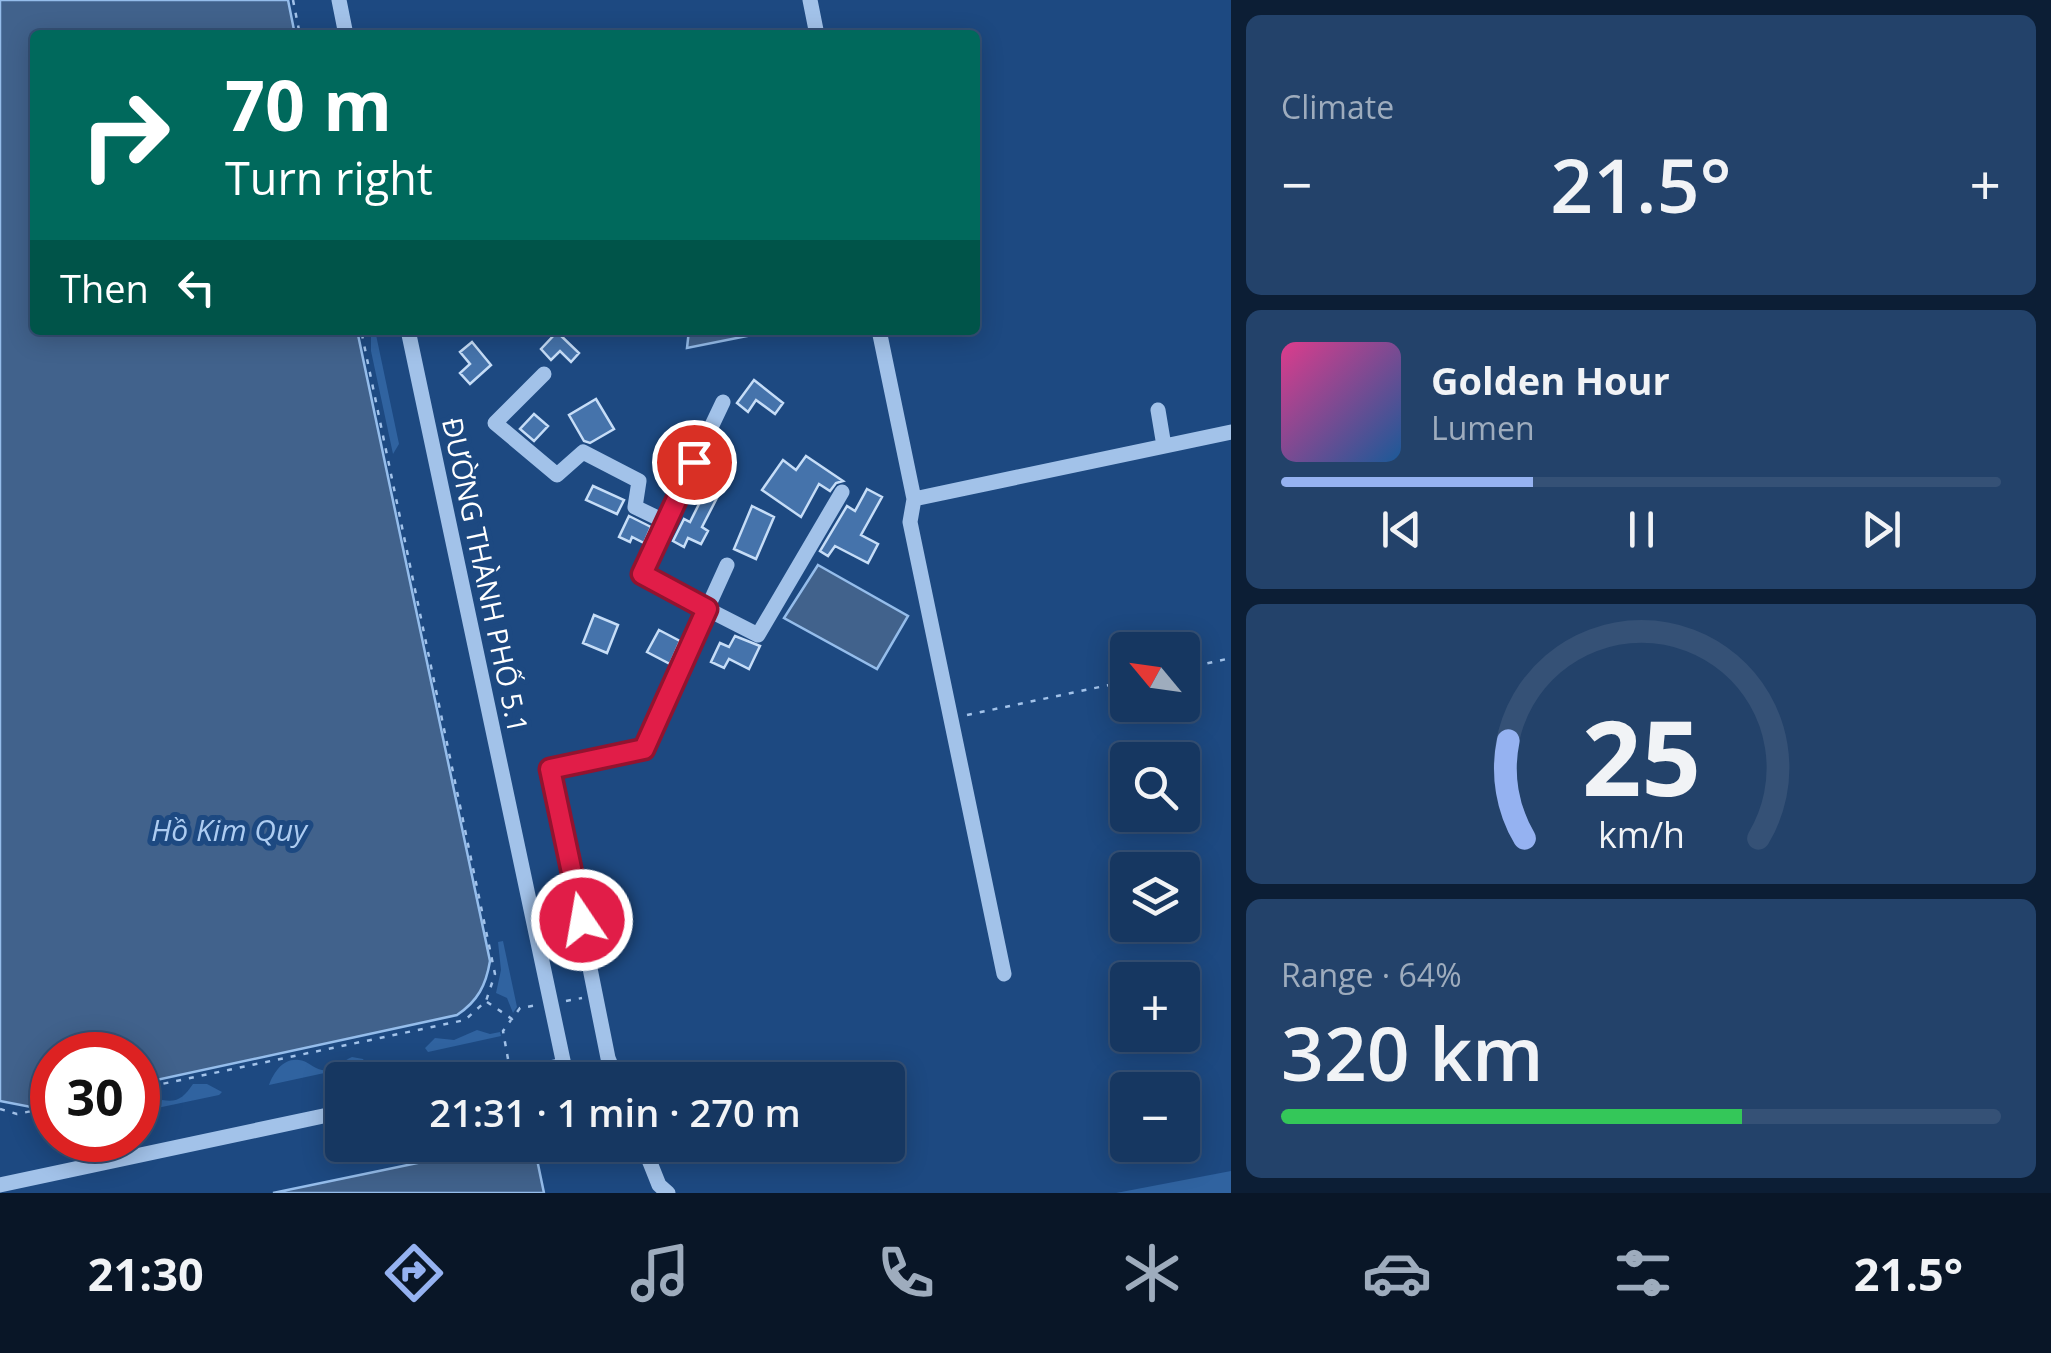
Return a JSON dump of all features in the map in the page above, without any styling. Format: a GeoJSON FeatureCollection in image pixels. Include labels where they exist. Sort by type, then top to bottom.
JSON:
{"type":"FeatureCollection","features":[{"type":"Feature","properties":{"kind":"street"},"geometry":{"type":"LineString","coordinates":[[339,0],[345,30]]}},
{"type":"Feature","properties":{"kind":"street"},"geometry":{"type":"LineString","coordinates":[[810,0],[817,30]]}},
{"type":"Feature","properties":{"kind":"street","name":"ĐƯỜNG THÀNH PHỐ 5.1"},"geometry":{"type":"LineString","coordinates":[[409,335],[563,1062]]}},
{"type":"Feature","properties":{"kind":"street"},"geometry":{"type":"LineString","coordinates":[[883,335],[914,499],[910,522],[1004,974]]}},
{"type":"Feature","properties":{"kind":"street"},"geometry":{"type":"LineString","coordinates":[[544,374],[495,424],[557,475],[582,452],[640,481],[635,507],[666,522]]}},
{"type":"Feature","properties":{"kind":"street"},"geometry":{"type":"LineString","coordinates":[[723,402],[642,574],[758,635],[842,492]]}},
{"type":"Feature","properties":{"kind":"street"},"geometry":{"type":"LineString","coordinates":[[1158,410],[1164,446]]}},
{"type":"Feature","properties":{"kind":"street"},"geometry":{"type":"LineString","coordinates":[[914,499],[1231,432]]}},
{"type":"Feature","properties":{"kind":"street"},"geometry":{"type":"LineString","coordinates":[[610,1062],[550,769],[644,749],[727,565]]}},
{"type":"Feature","properties":{"kind":"street"},"geometry":{"type":"LineString","coordinates":[[0,1185],[325,1116]]}},
{"type":"Feature","properties":{"kind":"street"},"geometry":{"type":"LineString","coordinates":[[650,1162],[668,1193]]}},
{"type":"Feature","properties":{"kind":"path"},"geometry":{"type":"LineString","coordinates":[[293,0],[299,30]]}},
{"type":"Feature","properties":{"kind":"path"},"geometry":{"type":"LineString","coordinates":[[160,1085],[465,1020],[486,1001],[495,974],[363,335]]}},
{"type":"Feature","properties":{"kind":"path"},"geometry":{"type":"LineString","coordinates":[[1200,665],[1231,658]]}},
{"type":"Feature","properties":{"kind":"path"},"geometry":{"type":"LineString","coordinates":[[951,719],[1110,685]]}},
{"type":"Feature","properties":{"kind":"path"},"geometry":{"type":"LineString","coordinates":[[509,1062],[503,1031],[512,1019]]}},
{"type":"Feature","properties":{"kind":"path"},"geometry":{"type":"LineString","coordinates":[[0,1108],[17,1114],[30,1111]]}},
{"type":"Feature","properties":{"kind":"shaded area"},"geometry":{"type":"Polygon","coordinates":[[[371,335],[376,335],[399,444],[393,454],[371,335]]]}},
{"type":"Feature","properties":{"kind":"shaded area"},"geometry":{"type":"Polygon","coordinates":[[[503,941],[517,1007],[513,1013],[507,998],[496,993],[501,970],[498,942],[503,941]]]}},
{"type":"Feature","properties":{"kind":"shaded area"},"geometry":{"type":"Polygon","coordinates":[[[477,1030],[500,1032],[501,1036],[428,1052],[425,1048],[435,1038],[454,1040],[477,1030]]]}},
{"type":"Feature","properties":{"kind":"shaded area"},"geometry":{"type":"Polygon","coordinates":[[[352,1057],[365,1062],[344,1062],[352,1057]]]}},
{"type":"Feature","properties":{"kind":"shaded area"},"geometry":{"type":"Polygon","coordinates":[[[302,1060],[325,1073],[269,1085],[276,1071],[288,1061],[302,1060]]]}},
{"type":"Feature","properties":{"kind":"shaded area"},"geometry":{"type":"Polygon","coordinates":[[[193,1084],[207,1084],[222,1092],[160,1107],[162,1100],[172,1101],[193,1084]]]}},
{"type":"Feature","properties":{"kind":"shaded area"},"geometry":{"type":"Polygon","coordinates":[[[1231,1171],[1231,1193],[1116,1193],[1231,1171]]]}},
{"type":"Feature","properties":{"kind":"water","name":"Hồ Kim Quy"},"geometry":{"type":"Polygon","coordinates":[[[0,0],[288,0],[294,30],[30,30],[30,335],[358,335],[490,961],[480,992],[457,1015],[160,1079],[160,1032],[30,1032],[30,1107],[0,1101],[0,0]]]}},
{"type":"Feature","properties":{"kind":"water"},"geometry":{"type":"Polygon","coordinates":[[[688,335],[752,335],[687,348],[688,335]]]}},
{"type":"Feature","properties":{"kind":"water"},"geometry":{"type":"Polygon","coordinates":[[[818,565],[908,616],[877,669],[784,618],[818,565]]]}},
{"type":"Feature","properties":{"kind":"water"},"geometry":{"type":"Polygon","coordinates":[[[422,1162],[538,1162],[544,1193],[273,1193],[422,1162]]]}},
{"type":"Feature","properties":{"kind":"building"},"geometry":{"type":"Polygon","coordinates":[[[554,335],[560,335],[579,353],[571,362],[560,351],[551,360],[541,349],[554,335]]]}},
{"type":"Feature","properties":{"kind":"building"},"geometry":{"type":"Polygon","coordinates":[[[472,342],[491,365],[470,384],[460,373],[470,364],[460,352],[472,342]]]}},
{"type":"Feature","properties":{"kind":"building"},"geometry":{"type":"Polygon","coordinates":[[[754,380],[783,403],[775,414],[756,400],[748,412],[737,403],[754,380]]]}},
{"type":"Feature","properties":{"kind":"building"},"geometry":{"type":"Polygon","coordinates":[[[596,399],[614,429],[590,443],[584,441],[569,415],[596,399]]]}},
{"type":"Feature","properties":{"kind":"building"},"geometry":{"type":"Polygon","coordinates":[[[534,414],[548,426],[534,441],[520,429],[534,414]]]}},
{"type":"Feature","properties":{"kind":"building"},"geometry":{"type":"Polygon","coordinates":[[[806,456],[843,481],[830,491],[819,484],[801,517],[762,490],[783,460],[796,470],[806,456]]]}},
{"type":"Feature","properties":{"kind":"building"},"geometry":{"type":"Polygon","coordinates":[[[699,479],[721,490],[702,527],[708,531],[701,544],[688,538],[684,547],[673,541],[684,519],[690,522],[703,496],[693,491],[699,479]]]}},
{"type":"Feature","properties":{"kind":"building"},"geometry":{"type":"Polygon","coordinates":[[[593,486],[624,500],[617,514],[586,500],[593,486]]]}},
{"type":"Feature","properties":{"kind":"building"},"geometry":{"type":"Polygon","coordinates":[[[867,489],[882,497],[861,535],[878,544],[868,563],[835,546],[828,556],[820,551],[847,506],[855,511],[867,489]]]}},
{"type":"Feature","properties":{"kind":"building"},"geometry":{"type":"Polygon","coordinates":[[[752,506],[774,517],[756,559],[734,549],[752,506]]]}},
{"type":"Feature","properties":{"kind":"building"},"geometry":{"type":"Polygon","coordinates":[[[629,516],[651,527],[644,543],[632,537],[630,542],[619,537],[629,516]]]}},
{"type":"Feature","properties":{"kind":"building"},"geometry":{"type":"Polygon","coordinates":[[[594,615],[618,625],[607,653],[583,643],[594,615]]]}},
{"type":"Feature","properties":{"kind":"building"},"geometry":{"type":"Polygon","coordinates":[[[659,630],[680,641],[670,664],[647,652],[659,630]]]}},
{"type":"Feature","properties":{"kind":"building"},"geometry":{"type":"Polygon","coordinates":[[[735,636],[760,646],[749,669],[729,659],[724,668],[711,662],[720,643],[729,647],[735,636]]]}},
{"type":"Feature","properties":{"kind":"route"},"geometry":{"type":"LineString","coordinates":[[582,920],[550,769],[644,749],[707,609],[642,574],[694,462]]}}]}
